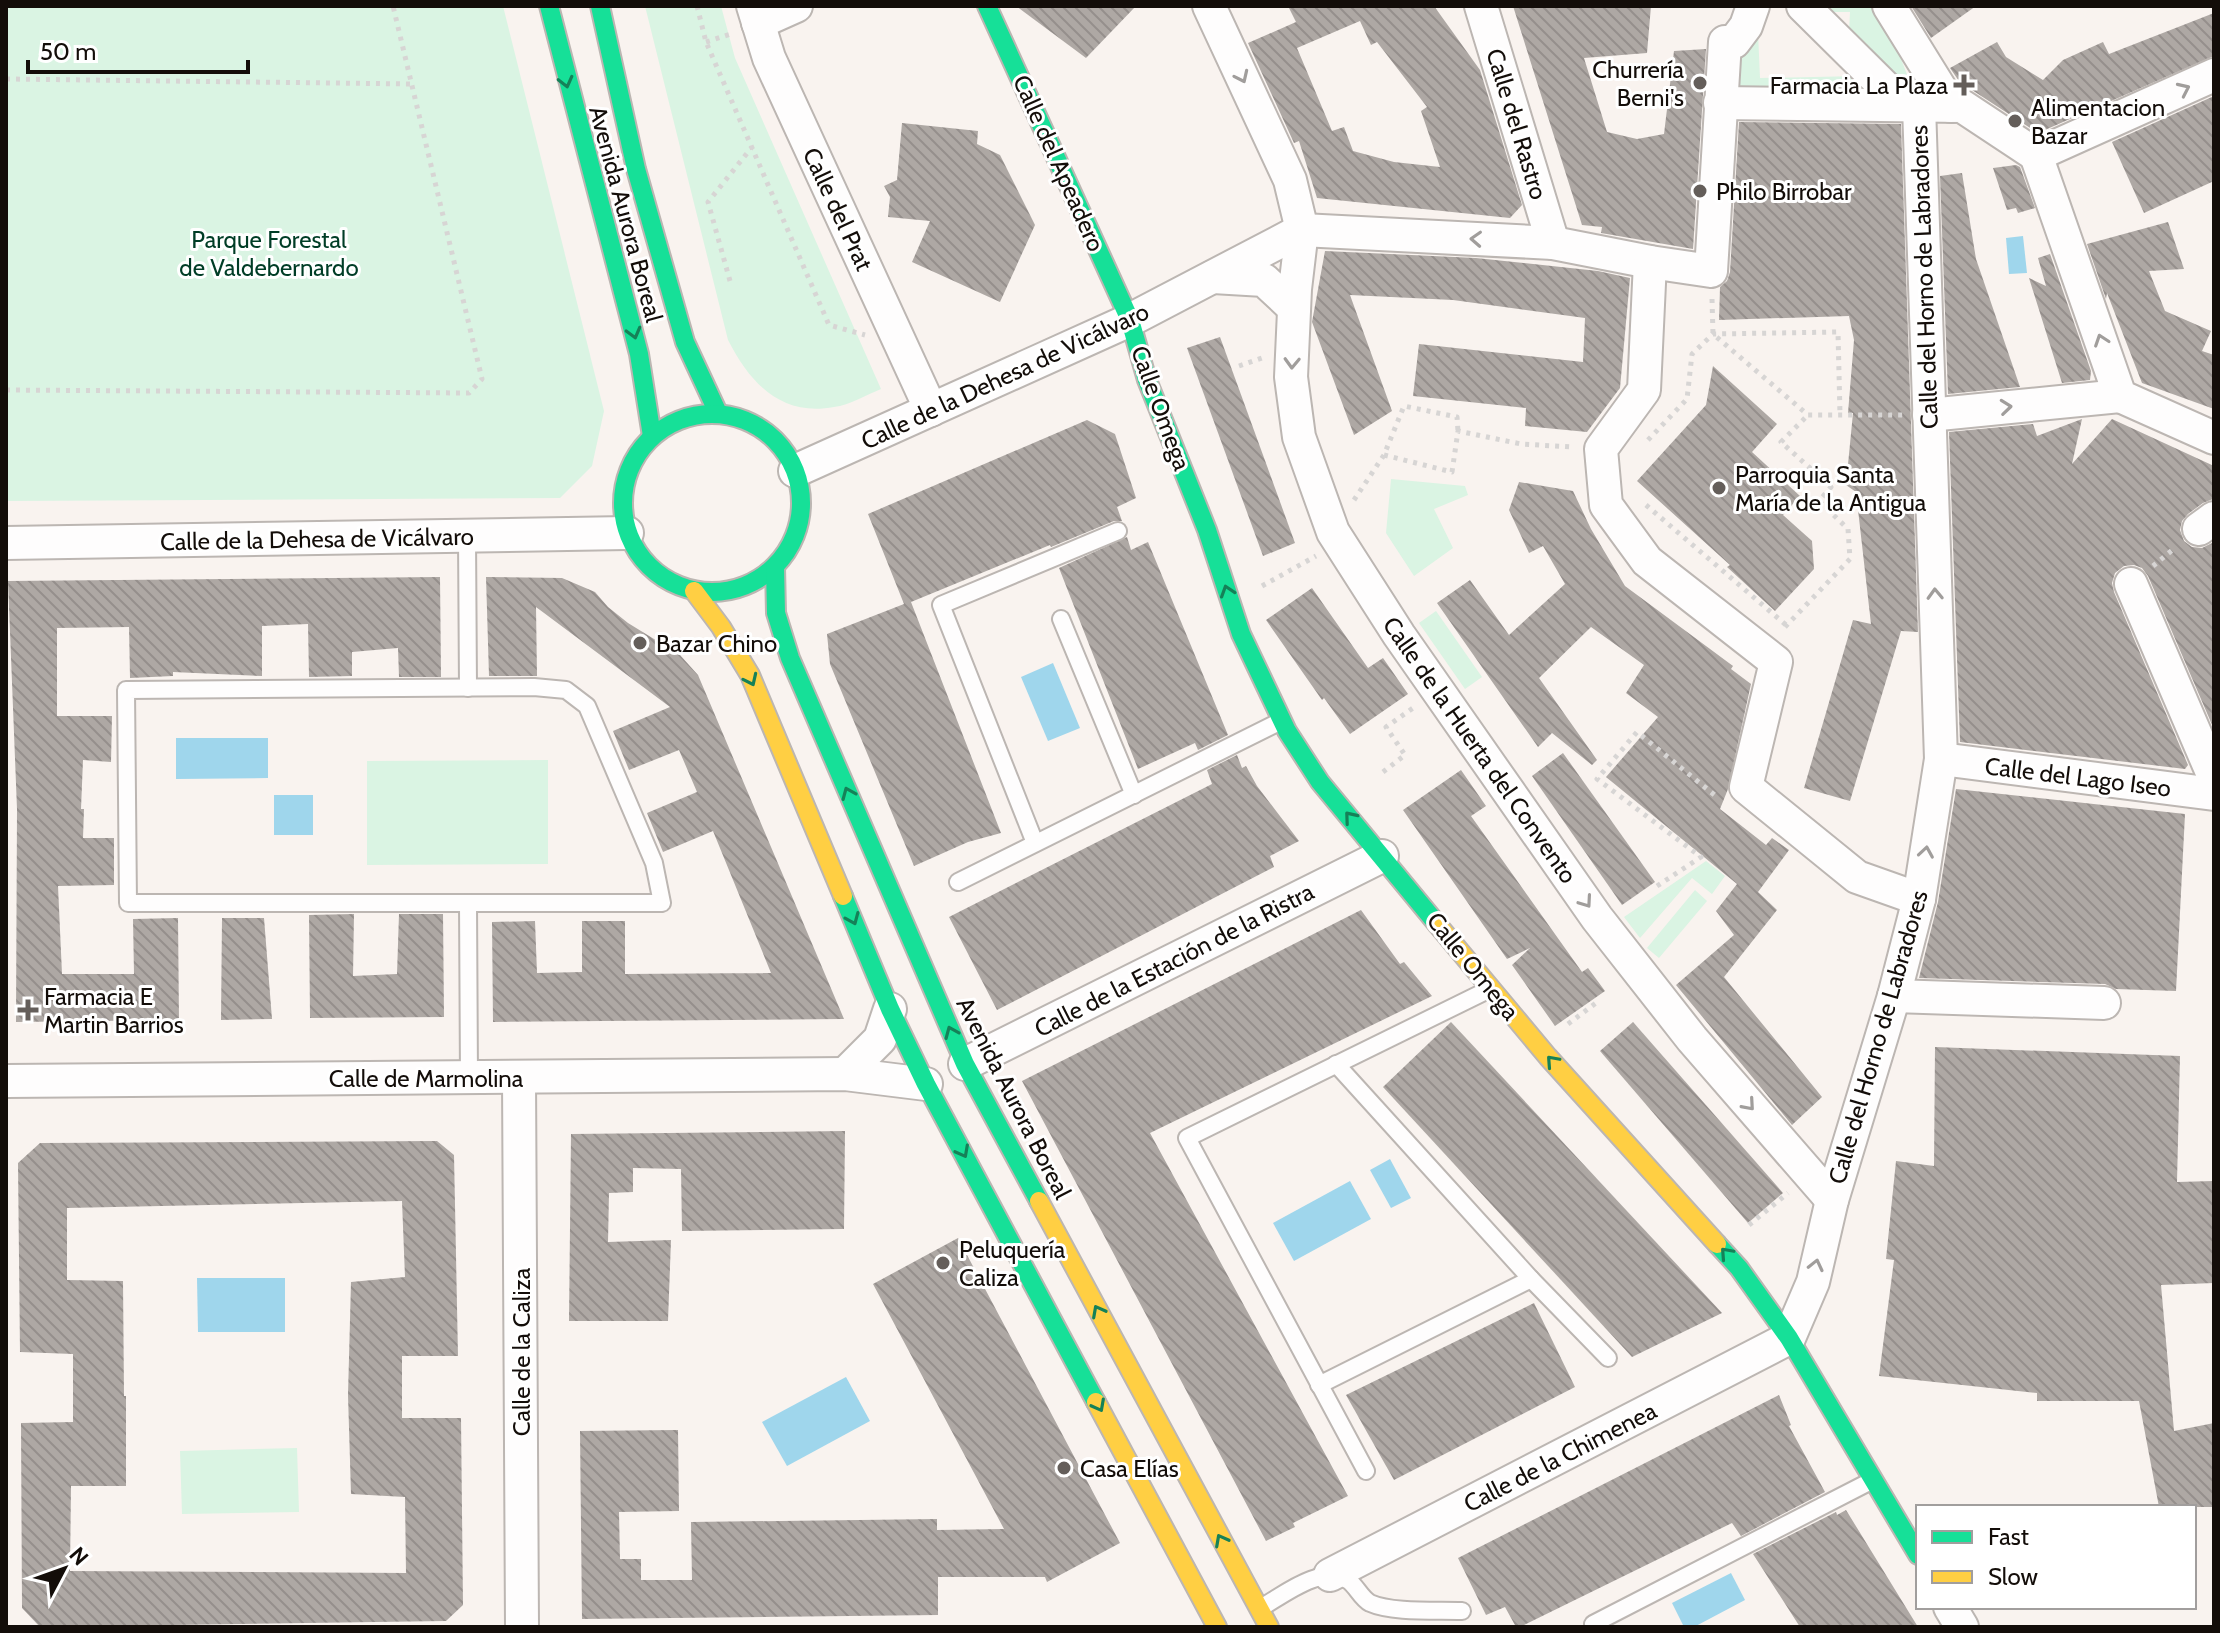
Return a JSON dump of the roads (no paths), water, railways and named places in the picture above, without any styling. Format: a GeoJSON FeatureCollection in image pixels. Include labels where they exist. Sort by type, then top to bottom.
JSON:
{"type":"FeatureCollection","features":[{"type":"Feature","properties":{"kind":"main road","name":"Avenida Aurora Boreal"},"geometry":{"type":"LineString","coordinates":[[549,6],[639,354],[652,436]]}},
{"type":"Feature","properties":{"kind":"main road","name":"Avenida Aurora Boreal"},"geometry":{"type":"LineString","coordinates":[[600,6],[636,169],[685,342],[718,413]]}},
{"type":"Feature","properties":{"kind":"main road","name":"Calle del Apeadero"},"geometry":{"type":"LineString","coordinates":[[987,6],[1130,320]]}},
{"type":"Feature","properties":{"kind":"main road","name":"Calle Omega"},"geometry":{"type":"LineString","coordinates":[[1130,320],[1147,380],[1207,530],[1241,634],[1282,721],[1320,782],[1548,1057],[1739,1268],[1789,1338],[1916,1552]]}},
{"type":"Feature","properties":{"kind":"main road"},"geometry":{"type":"LineString","coordinates":[[718,413],[738,417],[765,431],[786,452],[801,491],[801,511],[797,532],[788,550],[775,567],[758,580],[738,589],[694,591],[653,571],[638,554],[627,533],[622,513],[622,491],[637,452],[652,436],[671,422],[694,414],[718,413]]}},
{"type":"Feature","properties":{"kind":"main road","name":"Avenida Aurora Boreal"},"geometry":{"type":"LineString","coordinates":[[775,567],[776,613],[790,658],[965,1064],[1269,1627]]}},
{"type":"Feature","properties":{"kind":"main road"},"geometry":{"type":"LineString","coordinates":[[694,591],[721,627],[750,675],[890,1009],[926,1084],[1217,1627]]}},
{"type":"Feature","properties":{"kind":"street"},"geometry":{"type":"LineString","coordinates":[[747,21],[796,6]]}},
{"type":"Feature","properties":{"kind":"street","name":"Calle de la Huerta del Convento"},"geometry":{"type":"LineString","coordinates":[[1209,6],[1290,180],[1302,230],[1291,377],[1299,437],[1317,493],[1339,543],[1399,635],[1597,918],[1692,1039],[1832,1200]]}},
{"type":"Feature","properties":{"kind":"street","name":"Calle del Rastro"},"geometry":{"type":"LineString","coordinates":[[1481,6],[1553,243]]}},
{"type":"Feature","properties":{"kind":"street"},"geometry":{"type":"LineString","coordinates":[[1302,230],[1553,243],[1711,271],[1725,42],[1734,42],[1746,26],[1753,6]]}},
{"type":"Feature","properties":{"kind":"street"},"geometry":{"type":"LineString","coordinates":[[1803,6],[1899,101],[1919,106]]}},
{"type":"Feature","properties":{"kind":"street"},"geometry":{"type":"LineString","coordinates":[[1889,6],[1951,106]]}},
{"type":"Feature","properties":{"kind":"street","name":"Calle del Prat"},"geometry":{"type":"LineString","coordinates":[[747,21],[769,58],[931,410]]}},
{"type":"Feature","properties":{"kind":"street"},"geometry":{"type":"LineString","coordinates":[[2036,155],[2214,75]]}},
{"type":"Feature","properties":{"kind":"street"},"geometry":{"type":"LineString","coordinates":[[1720,103],[1962,106],[2036,155],[2120,396]]}},
{"type":"Feature","properties":{"kind":"street","name":"Calle del Horno de Labradores"},"geometry":{"type":"LineString","coordinates":[[1789,1338],[1813,1282],[1832,1200],[1894,996],[1919,899],[1941,759],[1919,106]]}},
{"type":"Feature","properties":{"kind":"street","name":"Calle de la Dehesa de Vicálvaro"},"geometry":{"type":"LineString","coordinates":[[795,471],[1130,320],[1302,230]]}},
{"type":"Feature","properties":{"kind":"street"},"geometry":{"type":"LineString","coordinates":[[1650,262],[1644,390],[1601,449],[1606,505],[1647,561],[1769,656],[1746,787],[1857,877],[1919,899]]}},
{"type":"Feature","properties":{"kind":"street"},"geometry":{"type":"LineString","coordinates":[[1213,277],[1264,280],[1294,308]]}},
{"type":"Feature","properties":{"kind":"street"},"geometry":{"type":"LineString","coordinates":[[1929,415],[2120,396],[2214,438]]}},
{"type":"Feature","properties":{"kind":"street","name":"Calle de la Dehesa de Vicálvaro"},"geometry":{"type":"LineString","coordinates":[[6,543],[627,533]]}},
{"type":"Feature","properties":{"kind":"street"},"geometry":{"type":"LineString","coordinates":[[2131,584],[2214,777]]}},
{"type":"Feature","properties":{"kind":"street","name":"Calle del Lago Iseo"},"geometry":{"type":"LineString","coordinates":[[1941,759],[2214,794]]}},
{"type":"Feature","properties":{"kind":"street","name":"Calle de la Estación de la Ristra"},"geometry":{"type":"LineString","coordinates":[[965,1064],[1382,856]]}},
{"type":"Feature","properties":{"kind":"street"},"geometry":{"type":"LineString","coordinates":[[1894,996],[2104,1003]]}},
{"type":"Feature","properties":{"kind":"street"},"geometry":{"type":"LineString","coordinates":[[845,1074],[880,1039],[890,1009]]}},
{"type":"Feature","properties":{"kind":"street","name":"Calle de Marmolina"},"geometry":{"type":"LineString","coordinates":[[6,1081],[845,1074],[926,1084]]}},
{"type":"Feature","properties":{"kind":"street","name":"Calle de la Caliza"},"geometry":{"type":"LineString","coordinates":[[519,1078],[522,1627]]}},
{"type":"Feature","properties":{"kind":"street","name":"Calle de la Chimenea"},"geometry":{"type":"LineString","coordinates":[[1330,1575],[1789,1338]]}},
{"type":"Feature","properties":{"kind":"street"},"geometry":{"type":"LineString","coordinates":[[1951,1609],[1962,1627]]}},
{"type":"Feature","properties":{"kind":"lane"},"geometry":{"type":"LineString","coordinates":[[1035,843],[941,605],[1118,531]]}},
{"type":"Feature","properties":{"kind":"lane"},"geometry":{"type":"LineString","coordinates":[[467,537],[468,688]]}},
{"type":"Feature","properties":{"kind":"lane"},"geometry":{"type":"LineString","coordinates":[[1061,619],[1134,795]]}},
{"type":"Feature","properties":{"kind":"lane"},"geometry":{"type":"LineString","coordinates":[[468,688],[566,690],[587,706],[654,863],[662,903],[128,903],[126,690],[468,688]]}},
{"type":"Feature","properties":{"kind":"lane"},"geometry":{"type":"LineString","coordinates":[[958,882],[1282,721]]}},
{"type":"Feature","properties":{"kind":"lane"},"geometry":{"type":"LineString","coordinates":[[468,903],[469,1078]]}},
{"type":"Feature","properties":{"kind":"lane"},"geometry":{"type":"LineString","coordinates":[[1366,1471],[1187,1138],[1492,988]]}},
{"type":"Feature","properties":{"kind":"lane"},"geometry":{"type":"LineString","coordinates":[[1336,1064],[1531,1279],[1608,1358]]}},
{"type":"Feature","properties":{"kind":"lane"},"geometry":{"type":"LineString","coordinates":[[1319,1385],[1531,1279]]}},
{"type":"Feature","properties":{"kind":"lane"},"geometry":{"type":"LineString","coordinates":[[1593,1624],[1872,1481]]}},
{"type":"Feature","properties":{"kind":"lane"},"geometry":{"type":"LineString","coordinates":[[1258,1609],[1309,1581],[1330,1575],[1348,1581],[1368,1602],[1384,1607],[1462,1611]]}},
{"type":"Feature","properties":{"kind":"water"},"geometry":{"type":"Polygon","coordinates":[[[2023,236],[2027,273],[2009,274],[2006,238],[2023,236]]]}},
{"type":"Feature","properties":{"kind":"water"},"geometry":{"type":"Polygon","coordinates":[[[1053,663],[1080,728],[1048,741],[1021,677],[1053,663]]]}},
{"type":"Feature","properties":{"kind":"water"},"geometry":{"type":"Polygon","coordinates":[[[176,738],[268,738],[268,778],[176,779],[176,738]]]}},
{"type":"Feature","properties":{"kind":"water"},"geometry":{"type":"Polygon","coordinates":[[[274,795],[313,795],[313,835],[274,835],[274,795]]]}},
{"type":"Feature","properties":{"kind":"water"},"geometry":{"type":"Polygon","coordinates":[[[1390,1159],[1411,1198],[1391,1208],[1370,1170],[1390,1159]]]}},
{"type":"Feature","properties":{"kind":"water"},"geometry":{"type":"Polygon","coordinates":[[[1350,1181],[1371,1219],[1294,1261],[1273,1223],[1350,1181]]]}},
{"type":"Feature","properties":{"kind":"water"},"geometry":{"type":"Polygon","coordinates":[[[197,1278],[285,1278],[285,1332],[198,1332],[197,1278]]]}},
{"type":"Feature","properties":{"kind":"water"},"geometry":{"type":"Polygon","coordinates":[[[846,1377],[870,1421],[787,1466],[762,1422],[846,1377]]]}},
{"type":"Feature","properties":{"kind":"water"},"geometry":{"type":"Polygon","coordinates":[[[1731,1573],[1745,1600],[1694,1627],[1684,1627],[1672,1603],[1731,1573]]]}},
{"type":"Feature","properties":{"kind":"place","name":"Churrería Berni's"},"geometry":{"type":"Point","coordinates":[1700,83]}},
{"type":"Feature","properties":{"kind":"place","name":"Farmacia La Plaza"},"geometry":{"type":"Point","coordinates":[1964,85]}},
{"type":"Feature","properties":{"kind":"place","name":"Alimentacion Bazar"},"geometry":{"type":"Point","coordinates":[2015,121]}},
{"type":"Feature","properties":{"kind":"place","name":"Philo Birrobar"},"geometry":{"type":"Point","coordinates":[1700,191]}},
{"type":"Feature","properties":{"kind":"place","name":"Parroquia Santa María de la Antigua"},"geometry":{"type":"Point","coordinates":[1719,488]}},
{"type":"Feature","properties":{"kind":"place","name":"Bazar Chino"},"geometry":{"type":"Point","coordinates":[640,643]}},
{"type":"Feature","properties":{"kind":"place","name":"Farmacia E Martin Barrios"},"geometry":{"type":"Point","coordinates":[28,1010]}},
{"type":"Feature","properties":{"kind":"place","name":"Peluquería Caliza"},"geometry":{"type":"Point","coordinates":[943,1263]}},
{"type":"Feature","properties":{"kind":"place","name":"Casa Elías"},"geometry":{"type":"Point","coordinates":[1064,1468]}},
{"type":"Feature","properties":{"kind":"park label","name":"Parque Forestal de Valdebernardo"},"geometry":{"type":"Point","coordinates":[269,253]}}]}
